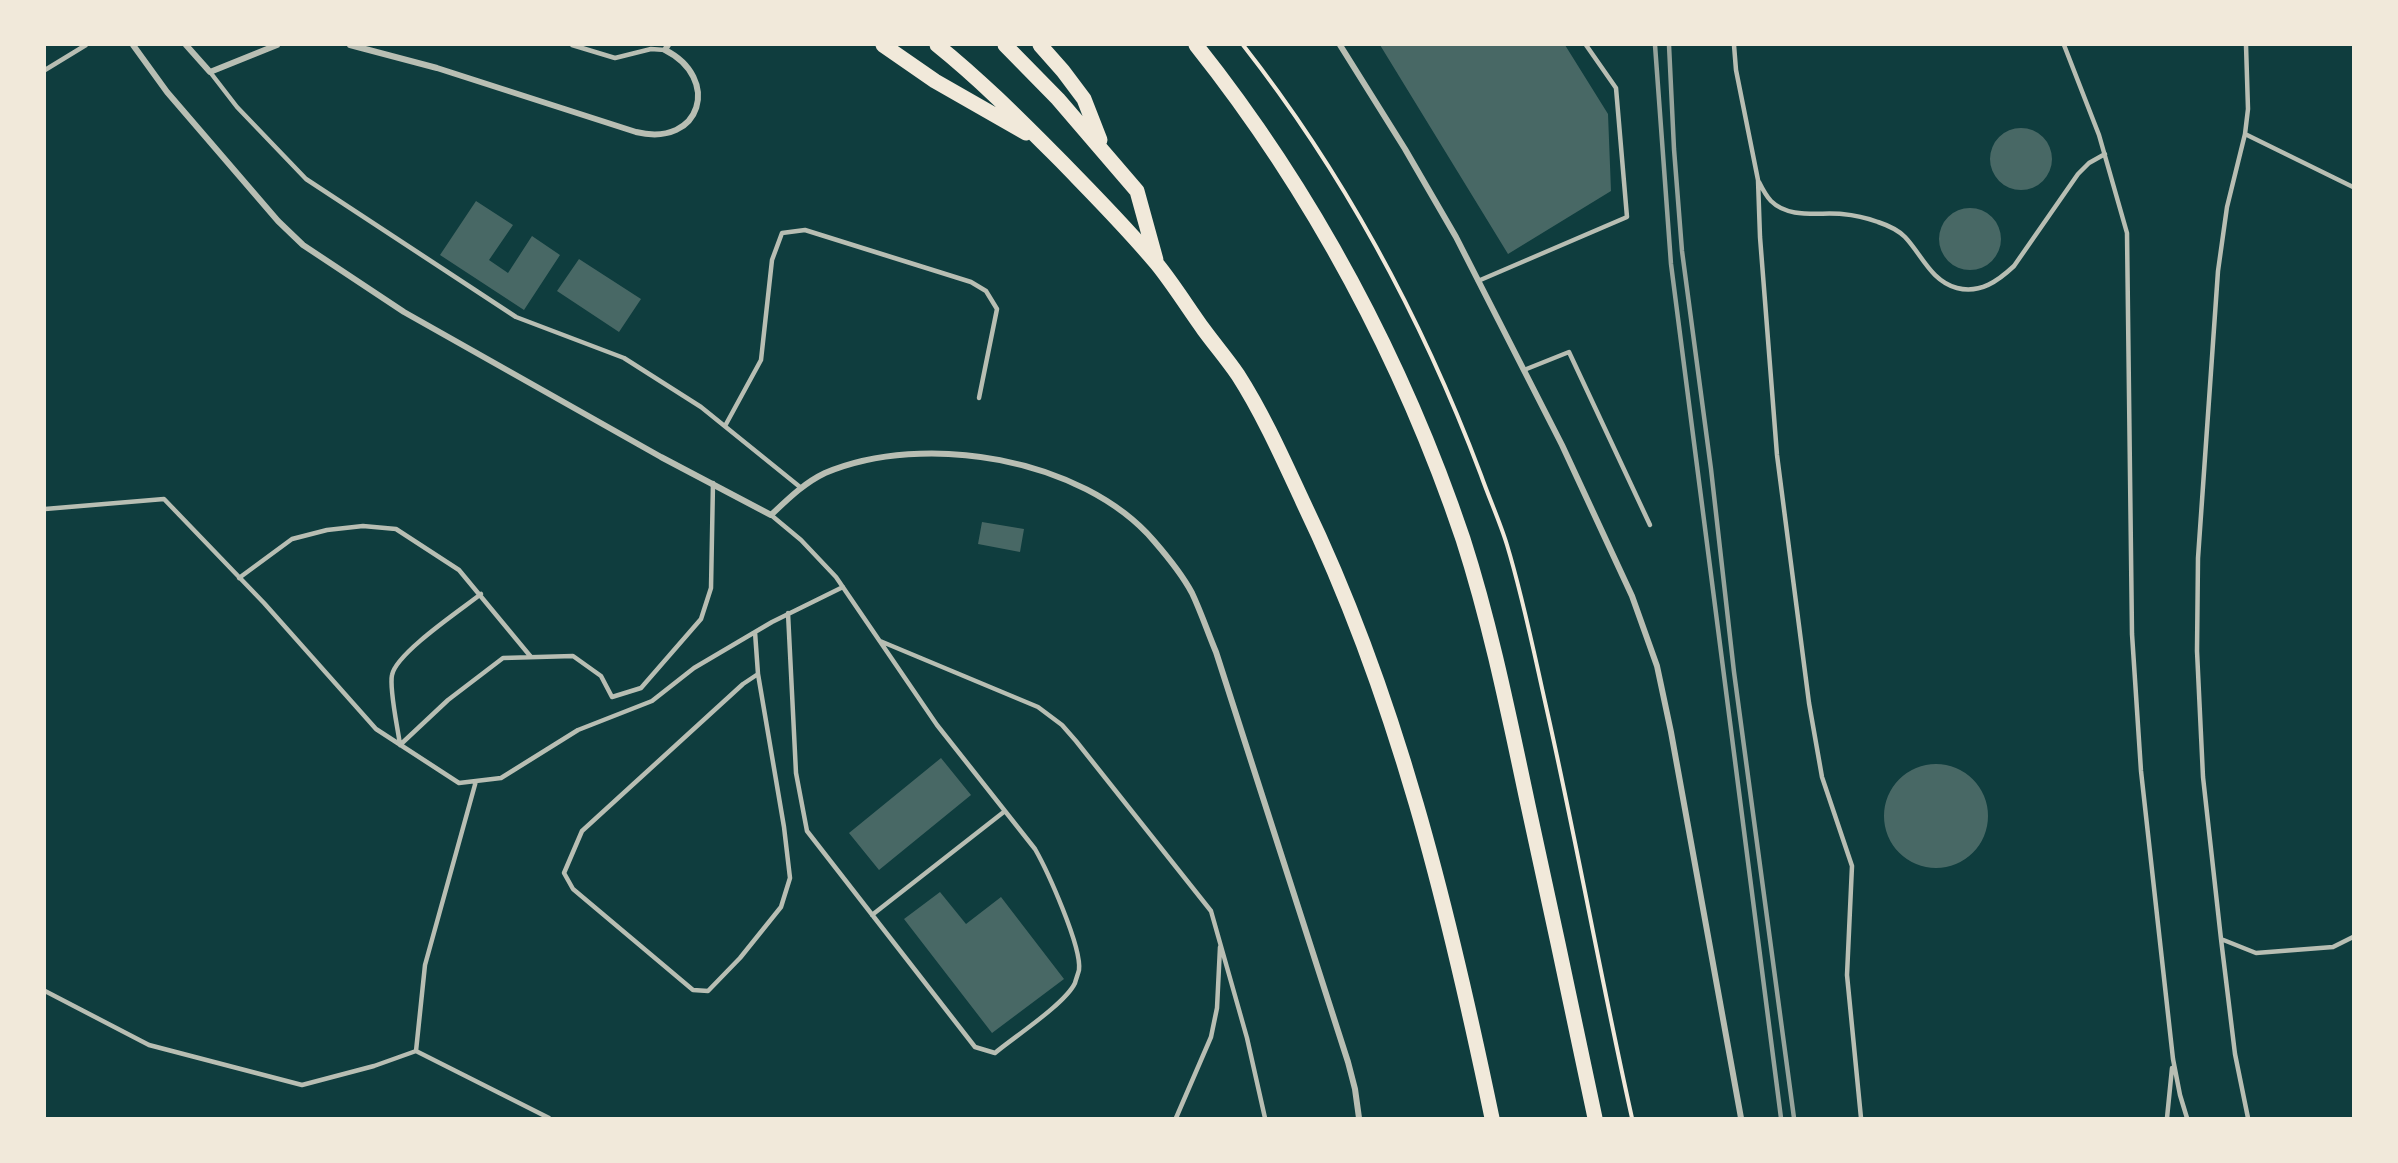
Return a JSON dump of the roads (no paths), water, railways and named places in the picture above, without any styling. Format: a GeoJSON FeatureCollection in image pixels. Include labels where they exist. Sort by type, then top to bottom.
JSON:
{"type":"FeatureCollection","features":[{"type":"Feature","properties":{"kind":"highway"},"geometry":{"type":"LineString","coordinates":[[884,45],[935,81],[1042,142]]}},
{"type":"Feature","properties":{"kind":"highway"},"geometry":{"type":"LineString","coordinates":[[938,45],[995,95],[1122,224],[1158,265],[1238,376],[1278,450],[1315,527],[1372,664],[1418,805],[1448,919],[1492,1118]]}},
{"type":"Feature","properties":{"kind":"highway"},"geometry":{"type":"LineString","coordinates":[[1005,45],[1058,99],[1137,190],[1158,265]]}},
{"type":"Feature","properties":{"kind":"highway"},"geometry":{"type":"LineString","coordinates":[[1040,45],[1064,71],[1084,99],[1105,153]]}},
{"type":"Feature","properties":{"kind":"highway"},"geometry":{"type":"LineString","coordinates":[[1196,45],[1269,144],[1325,234],[1380,336],[1435,461],[1470,561],[1498,663],[1595,1118]]}},
{"type":"Feature","properties":{"kind":"street"},"geometry":{"type":"LineString","coordinates":[[133,45],[167,92],[278,221],[303,245],[404,312],[651,451],[771,514],[800,487],[824,474],[864,461],[911,455],[961,454],[1014,462],[1057,476],[1092,493],[1127,516],[1154,541],[1191,592],[1216,652],[1348,1062],[1359,1118]]}},
{"type":"Feature","properties":{"kind":"street"},"geometry":{"type":"LineString","coordinates":[[186,45],[210,72],[277,45]]}},
{"type":"Feature","properties":{"kind":"street"},"geometry":{"type":"LineString","coordinates":[[350,45],[409,60],[636,132],[656,135],[676,131],[684,126],[691,118],[697,100],[698,90],[692,73],[666,47]]}},
{"type":"Feature","properties":{"kind":"street"},"geometry":{"type":"LineString","coordinates":[[1340,45],[1405,149],[1478,281],[1602,529],[1632,596],[1657,666],[1671,732],[1741,1118]]}},
{"type":"Feature","properties":{"kind":"lane"},"geometry":{"type":"LineString","coordinates":[[45,70],[86,45]]}},
{"type":"Feature","properties":{"kind":"lane"},"geometry":{"type":"LineString","coordinates":[[572,45],[615,58],[666,47]]}},
{"type":"Feature","properties":{"kind":"lane"},"geometry":{"type":"LineString","coordinates":[[1478,281],[1627,218],[1616,88],[1586,45]]}},
{"type":"Feature","properties":{"kind":"lane"},"geometry":{"type":"LineString","coordinates":[[1734,45],[1736,70],[1758,180],[1760,237],[1776,443],[1808,691],[1822,777],[1852,866],[1847,975],[1862,1118]]}},
{"type":"Feature","properties":{"kind":"lane"},"geometry":{"type":"LineString","coordinates":[[2064,45],[2099,135],[2127,233],[2132,634],[2141,771],[2173,1059],[2187,1118]]}},
{"type":"Feature","properties":{"kind":"lane"},"geometry":{"type":"LineString","coordinates":[[2246,45],[2248,109],[2245,134],[2221,240],[2198,558],[2198,702],[2203,777],[2221,939],[2235,1054],[2248,1118]]}},
{"type":"Feature","properties":{"kind":"lane"},"geometry":{"type":"LineString","coordinates":[[210,72],[237,107],[306,179],[516,317],[624,358],[701,407],[800,487]]}},
{"type":"Feature","properties":{"kind":"lane"},"geometry":{"type":"LineString","coordinates":[[2245,134],[2353,187]]}},
{"type":"Feature","properties":{"kind":"lane"},"geometry":{"type":"LineString","coordinates":[[1758,180],[1770,201],[1784,209],[1798,213],[1843,214],[1876,221],[1894,229],[1904,236],[1944,283],[1967,290],[1988,285],[2000,279],[2030,245],[2078,174],[2089,163],[2105,154]]}},
{"type":"Feature","properties":{"kind":"lane"},"geometry":{"type":"LineString","coordinates":[[725,426],[761,360],[772,260],[782,233],[805,230],[971,282],[986,291],[997,309],[979,398]]}},
{"type":"Feature","properties":{"kind":"lane"},"geometry":{"type":"LineString","coordinates":[[1524,370],[1569,352],[1650,525]]}},
{"type":"Feature","properties":{"kind":"lane"},"geometry":{"type":"LineString","coordinates":[[400,745],[448,700],[503,658],[573,656],[601,676],[612,697],[641,688],[701,619],[711,588],[713,483]]}},
{"type":"Feature","properties":{"kind":"lane"},"geometry":{"type":"LineString","coordinates":[[45,509],[164,499],[376,729],[459,783],[501,778],[578,730],[652,701],[694,668],[788,613],[843,586]]}},
{"type":"Feature","properties":{"kind":"lane"},"geometry":{"type":"LineString","coordinates":[[771,514],[801,540],[843,586],[937,725],[1035,849],[1047,870],[1077,950],[1079,969],[1074,985],[1062,1000],[994,1053],[975,1047],[807,831],[796,773],[788,613]]}},
{"type":"Feature","properties":{"kind":"lane"},"geometry":{"type":"LineString","coordinates":[[239,578],[292,539],[327,530],[363,526],[396,529],[459,570],[531,657]]}},
{"type":"Feature","properties":{"kind":"lane"},"geometry":{"type":"LineString","coordinates":[[400,745],[392,674],[402,658],[481,594]]}},
{"type":"Feature","properties":{"kind":"lane"},"geometry":{"type":"LineString","coordinates":[[754,632],[758,675],[784,827],[790,878],[782,907],[740,958],[708,991],[693,990],[573,889],[564,873],[582,831],[743,684],[758,675]]}},
{"type":"Feature","properties":{"kind":"lane"},"geometry":{"type":"LineString","coordinates":[[880,641],[1038,707],[1051,715],[1076,741],[1210,911],[1221,941],[1247,1038],[1265,1118]]}},
{"type":"Feature","properties":{"kind":"lane"},"geometry":{"type":"LineString","coordinates":[[416,1051],[425,965],[476,781]]}},
{"type":"Feature","properties":{"kind":"lane"},"geometry":{"type":"LineString","coordinates":[[872,915],[1005,811]]}},
{"type":"Feature","properties":{"kind":"lane"},"geometry":{"type":"LineString","coordinates":[[2221,939],[2256,953],[2333,947],[2353,937]]}},
{"type":"Feature","properties":{"kind":"lane"},"geometry":{"type":"LineString","coordinates":[[1176,1118],[1211,1037],[1217,1008],[1221,941]]}},
{"type":"Feature","properties":{"kind":"lane"},"geometry":{"type":"LineString","coordinates":[[45,991],[149,1045],[302,1085],[374,1066],[416,1051],[549,1118]]}},
{"type":"Feature","properties":{"kind":"lane"},"geometry":{"type":"LineString","coordinates":[[2167,1118],[2173,1059]]}},
{"type":"Feature","properties":{"kind":"railway"},"geometry":{"type":"LineString","coordinates":[[1655,45],[1671,264],[1781,1118]]}},
{"type":"Feature","properties":{"kind":"railway"},"geometry":{"type":"LineString","coordinates":[[1669,45],[1682,251],[1711,469],[1734,672],[1794,1118]]}}]}
